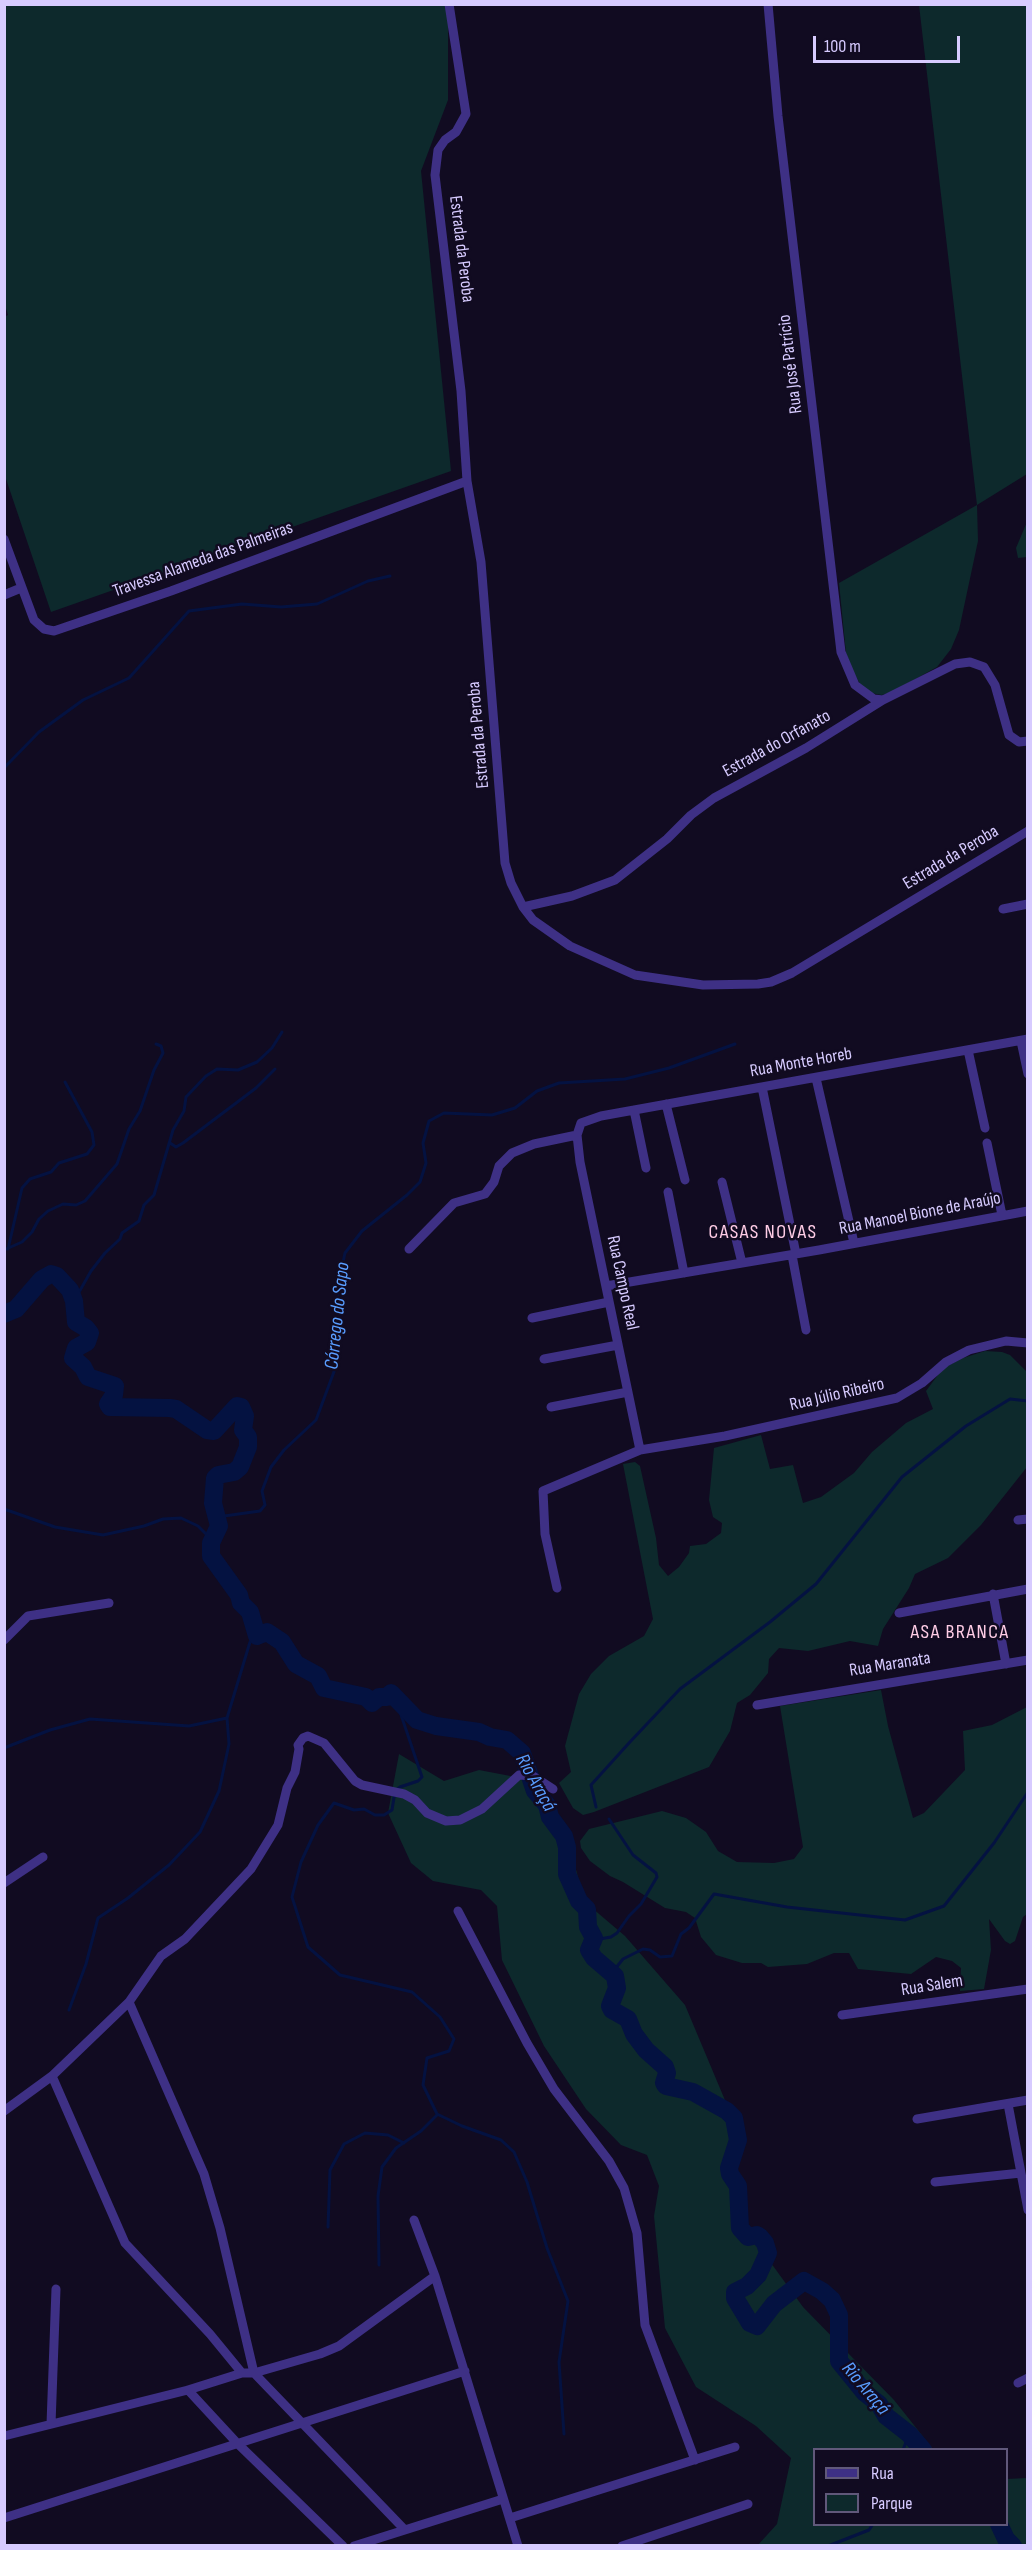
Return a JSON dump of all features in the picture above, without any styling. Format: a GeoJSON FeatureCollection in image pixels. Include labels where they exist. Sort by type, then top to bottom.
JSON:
{"type":"FeatureCollection","features":[{"type":"Feature","properties":{"kind":"street","name":"Estrada da Peroba"},"geometry":{"type":"LineString","coordinates":[[449,4],[466,114],[456,132],[445,140],[438,150],[435,175],[461,391],[467,481],[481,562],[505,863],[511,883],[523,907],[533,920],[570,946],[635,975],[703,985],[758,984],[771,982],[792,973],[1028,831]]}},
{"type":"Feature","properties":{"kind":"street","name":"Rua José Patrício"},"geometry":{"type":"LineString","coordinates":[[768,4],[778,116],[841,652],[855,685],[874,699],[883,700]]}},
{"type":"Feature","properties":{"kind":"street","name":"Travessa Alameda das Palmeiras"},"geometry":{"type":"LineString","coordinates":[[4,539],[34,620],[44,629],[54,631],[71,627],[467,481]]}},
{"type":"Feature","properties":{"kind":"street"},"geometry":{"type":"LineString","coordinates":[[4,595],[21,588]]}},
{"type":"Feature","properties":{"kind":"street","name":"Estrada do Orfanato"},"geometry":{"type":"LineString","coordinates":[[523,907],[572,896],[615,880],[714,798],[816,742],[883,700],[943,669],[970,662],[984,667],[991,675],[1006,731],[1019,742],[1028,741]]}},
{"type":"Feature","properties":{"kind":"street"},"geometry":{"type":"LineString","coordinates":[[1003,909],[1028,904]]}},
{"type":"Feature","properties":{"kind":"street"},"geometry":{"type":"LineString","coordinates":[[1024,1040],[1028,1074]]}},
{"type":"Feature","properties":{"kind":"street","name":"Rua Monte Horeb"},"geometry":{"type":"LineString","coordinates":[[581,1123],[591,1118],[1024,1040]]}},
{"type":"Feature","properties":{"kind":"street"},"geometry":{"type":"LineString","coordinates":[[968,1050],[985,1128]]}},
{"type":"Feature","properties":{"kind":"street"},"geometry":{"type":"LineString","coordinates":[[816,1078],[854,1243]]}},
{"type":"Feature","properties":{"kind":"street"},"geometry":{"type":"LineString","coordinates":[[762,1087],[806,1330]]}},
{"type":"Feature","properties":{"kind":"street"},"geometry":{"type":"LineString","coordinates":[[666,1104],[685,1180]]}},
{"type":"Feature","properties":{"kind":"street"},"geometry":{"type":"LineString","coordinates":[[634,1110],[646,1168]]}},
{"type":"Feature","properties":{"kind":"street","name":"Rua Campo Real"},"geometry":{"type":"LineString","coordinates":[[581,1123],[577,1135],[580,1162],[640,1450]]}},
{"type":"Feature","properties":{"kind":"street"},"geometry":{"type":"LineString","coordinates":[[409,1249],[453,1203],[485,1194],[494,1182],[499,1166],[512,1153],[534,1144],[577,1135]]}},
{"type":"Feature","properties":{"kind":"street"},"geometry":{"type":"LineString","coordinates":[[987,1143],[1002,1215]]}},
{"type":"Feature","properties":{"kind":"street"},"geometry":{"type":"LineString","coordinates":[[722,1182],[742,1263]]}},
{"type":"Feature","properties":{"kind":"street"},"geometry":{"type":"LineString","coordinates":[[668,1192],[684,1273]]}},
{"type":"Feature","properties":{"kind":"street","name":"Rua Manoel Bione de Araújo"},"geometry":{"type":"LineString","coordinates":[[606,1286],[794,1254],[1028,1210]]}},
{"type":"Feature","properties":{"kind":"street"},"geometry":{"type":"LineString","coordinates":[[532,1318],[609,1302]]}},
{"type":"Feature","properties":{"kind":"street","name":"Rua Júlio Ribeiro"},"geometry":{"type":"LineString","coordinates":[[557,1588],[545,1534],[543,1491],[640,1450],[744,1432],[897,1398],[922,1383],[946,1362],[969,1350],[1006,1341],[1028,1343]]}},
{"type":"Feature","properties":{"kind":"street"},"geometry":{"type":"LineString","coordinates":[[544,1359],[618,1345]]}},
{"type":"Feature","properties":{"kind":"street"},"geometry":{"type":"LineString","coordinates":[[551,1407],[628,1392]]}},
{"type":"Feature","properties":{"kind":"street"},"geometry":{"type":"LineString","coordinates":[[899,1613],[1028,1589]]}},
{"type":"Feature","properties":{"kind":"street"},"geometry":{"type":"LineString","coordinates":[[993,1594],[1006,1664]]}},
{"type":"Feature","properties":{"kind":"street"},"geometry":{"type":"LineString","coordinates":[[4,1640],[28,1616],[109,1603]]}},
{"type":"Feature","properties":{"kind":"street","name":"Rua Maranata"},"geometry":{"type":"LineString","coordinates":[[757,1705],[1028,1660]]}},
{"type":"Feature","properties":{"kind":"street"},"geometry":{"type":"LineString","coordinates":[[4,2111],[52,2076],[129,2002],[161,1956],[185,1939],[251,1869],[278,1826],[287,1788],[296,1772],[298,1745],[303,1738],[308,1736],[324,1743],[355,1781],[415,1800],[427,1813],[446,1821],[460,1820],[473,1814],[519,1775],[529,1775],[553,1789]]}},
{"type":"Feature","properties":{"kind":"street"},"geometry":{"type":"LineString","coordinates":[[4,1883],[43,1857]]}},
{"type":"Feature","properties":{"kind":"street"},"geometry":{"type":"LineString","coordinates":[[458,1911],[527,2043],[554,2089],[609,2161],[624,2188],[637,2233],[645,2325],[695,2460]]}},
{"type":"Feature","properties":{"kind":"street","name":"Rua Salem"},"geometry":{"type":"LineString","coordinates":[[842,2015],[1028,1989]]}},
{"type":"Feature","properties":{"kind":"street"},"geometry":{"type":"LineString","coordinates":[[129,2002],[204,2174],[220,2228],[254,2373],[404,2529]]}},
{"type":"Feature","properties":{"kind":"street"},"geometry":{"type":"LineString","coordinates":[[52,2076],[125,2242],[210,2334],[242,2373]]}},
{"type":"Feature","properties":{"kind":"street"},"geometry":{"type":"LineString","coordinates":[[917,2119],[1028,2100]]}},
{"type":"Feature","properties":{"kind":"street"},"geometry":{"type":"LineString","coordinates":[[1008,2104],[1028,2210]]}},
{"type":"Feature","properties":{"kind":"street"},"geometry":{"type":"LineString","coordinates":[[935,2181],[1022,2173]]}},
{"type":"Feature","properties":{"kind":"street"},"geometry":{"type":"LineString","coordinates":[[414,2220],[435,2276],[518,2546]]}},
{"type":"Feature","properties":{"kind":"street"},"geometry":{"type":"LineString","coordinates":[[4,2436],[188,2390],[242,2373],[254,2373],[339,2346],[435,2276]]}},
{"type":"Feature","properties":{"kind":"street"},"geometry":{"type":"LineString","coordinates":[[51,2424],[56,2289]]}},
{"type":"Feature","properties":{"kind":"street"},"geometry":{"type":"LineString","coordinates":[[4,2518],[237,2443],[302,2425],[465,2371]]}},
{"type":"Feature","properties":{"kind":"street"},"geometry":{"type":"LineString","coordinates":[[1018,2383],[1028,2378]]}},
{"type":"Feature","properties":{"kind":"street"},"geometry":{"type":"LineString","coordinates":[[188,2390],[237,2443],[343,2546]]}},
{"type":"Feature","properties":{"kind":"street"},"geometry":{"type":"LineString","coordinates":[[510,2518],[735,2447]]}},
{"type":"Feature","properties":{"kind":"street"},"geometry":{"type":"LineString","coordinates":[[354,2546],[503,2499]]}},
{"type":"Feature","properties":{"kind":"street"},"geometry":{"type":"LineString","coordinates":[[622,2546],[747,2504]]}},
{"type":"Feature","properties":{"kind":"green space"},"geometry":{"type":"Polygon","coordinates":[[[5,5],[448,5],[448,100],[421,171],[451,471],[51,612],[5,476],[4,317],[8,315],[4,302],[5,5]]]}},
{"type":"Feature","properties":{"kind":"green space"},"geometry":{"type":"Polygon","coordinates":[[[919,5],[1027,5],[1027,474],[977,505],[919,5]]]}},
{"type":"Feature","properties":{"kind":"green space"},"geometry":{"type":"Polygon","coordinates":[[[977,505],[978,541],[959,630],[951,649],[937,667],[892,692],[882,695],[871,693],[860,684],[846,653],[839,583],[977,505]]]}},
{"type":"Feature","properties":{"kind":"green space"},"geometry":{"type":"Polygon","coordinates":[[[1027,522],[1027,557],[1018,558],[1016,548],[1027,522]]]}},
{"type":"Feature","properties":{"kind":"green space"},"geometry":{"type":"Polygon","coordinates":[[[985,1351],[1010,1355],[1027,1372],[1027,1467],[981,1525],[948,1558],[915,1574],[909,1588],[883,1629],[878,1646],[850,1641],[808,1651],[779,1648],[769,1659],[768,1673],[750,1695],[737,1703],[730,1731],[709,1767],[594,1812],[583,1815],[573,1808],[559,1783],[571,1772],[565,1746],[579,1694],[591,1674],[609,1656],[644,1636],[653,1619],[623,1464],[635,1462],[640,1466],[656,1538],[659,1565],[668,1576],[679,1567],[689,1553],[690,1546],[706,1544],[721,1533],[722,1523],[713,1517],[709,1500],[714,1448],[761,1435],[770,1469],[793,1465],[803,1503],[821,1497],[854,1473],[872,1452],[906,1423],[933,1409],[926,1391],[943,1368],[985,1351]]]}},
{"type":"Feature","properties":{"kind":"green space"},"geometry":{"type":"Polygon","coordinates":[[[881,1690],[888,1726],[913,1818],[924,1813],[965,1770],[963,1731],[992,1725],[1027,1707],[1027,1914],[1023,1917],[1015,1941],[1010,1944],[1005,1941],[989,1919],[991,1950],[984,1989],[960,1991],[961,1968],[952,1961],[936,1957],[911,1974],[858,1969],[849,1953],[834,1953],[807,1964],[768,1967],[761,1963],[742,1963],[716,1955],[701,1937],[695,1918],[686,1912],[665,1908],[610,1876],[590,1861],[581,1848],[580,1841],[589,1829],[662,1811],[686,1818],[706,1832],[718,1851],[737,1862],[774,1863],[794,1859],[803,1847],[780,1706],[881,1690]]]}},
{"type":"Feature","properties":{"kind":"green space"},"geometry":{"type":"Polygon","coordinates":[[[399,1754],[444,1781],[479,1770],[521,1778],[565,1830],[585,1902],[625,1936],[685,2005],[735,2124],[736,2215],[803,2307],[894,2400],[932,2448],[813,2448],[813,2526],[1008,2526],[1008,2479],[1027,2478],[1027,2545],[758,2545],[777,2524],[791,2458],[756,2426],[696,2387],[665,2328],[654,2216],[659,2186],[647,2155],[621,2145],[586,2109],[544,2046],[502,1960],[497,1906],[481,1890],[433,1881],[411,1863],[388,1813],[399,1754]]]}},
{"type":"Feature","properties":{"kind":"waterway"},"geometry":{"type":"LineString","coordinates":[[4,768],[39,732],[83,700],[129,678],[189,611],[242,604],[281,607],[317,604],[368,581],[390,576]]}},
{"type":"Feature","properties":{"kind":"waterway"},"geometry":{"type":"LineString","coordinates":[[74,1301],[91,1271],[120,1239],[122,1233],[139,1221],[144,1205],[154,1195],[173,1130],[184,1111],[186,1097],[206,1076],[217,1069],[238,1070],[257,1062],[272,1048],[282,1032]]}},
{"type":"Feature","properties":{"kind":"waterway"},"geometry":{"type":"LineString","coordinates":[[4,1250],[22,1242],[48,1211],[63,1204],[76,1205],[85,1201],[117,1164],[129,1129],[140,1111],[154,1070],[163,1053],[161,1046],[156,1044]]}},
{"type":"Feature","properties":{"kind":"waterway","name":"Córrego do Sapo"},"geometry":{"type":"LineString","coordinates":[[217,1517],[260,1511],[265,1505],[262,1491],[271,1467],[284,1450],[316,1420],[335,1369],[339,1338],[339,1281],[345,1253],[362,1231],[420,1182],[426,1163],[423,1143],[429,1121],[444,1113],[492,1115],[515,1108],[537,1091],[559,1083],[625,1079],[669,1068],[735,1044]]}},
{"type":"Feature","properties":{"kind":"waterway"},"geometry":{"type":"LineString","coordinates":[[170,1143],[176,1147],[183,1143],[256,1088],[275,1069]]}},
{"type":"Feature","properties":{"kind":"waterway"},"geometry":{"type":"LineString","coordinates":[[8,1249],[22,1188],[30,1179],[51,1172],[59,1163],[87,1154],[94,1145],[92,1132],[65,1082]]}},
{"type":"Feature","properties":{"kind":"waterway","name":"Rio Araçá"},"geometry":{"type":"LineString","coordinates":[[4,1314],[16,1309],[42,1279],[51,1274],[57,1276],[70,1290],[74,1301],[76,1322],[90,1333],[87,1342],[76,1348],[73,1358],[83,1367],[88,1377],[115,1386],[114,1395],[108,1404],[110,1407],[176,1409],[207,1430],[214,1431],[237,1406],[241,1407],[245,1416],[243,1430],[248,1437],[248,1447],[240,1467],[234,1472],[218,1475],[215,1478],[213,1503],[219,1526],[211,1543],[211,1556],[239,1595],[241,1603],[250,1612],[257,1636],[267,1632],[282,1642],[296,1664],[318,1676],[324,1688],[366,1697],[372,1703],[379,1697],[387,1697],[391,1693],[417,1720],[507,1740],[522,1753],[535,1791],[547,1805],[550,1817],[564,1836],[567,1847],[567,1874],[579,1901],[587,1909],[588,1927],[594,1938],[589,1950],[594,1958],[615,1976],[617,1988],[610,2006],[612,2010],[628,2019],[634,2034],[646,2050],[665,2067],[667,2073],[664,2083],[666,2086],[693,2092],[727,2111],[734,2118],[738,2140],[729,2168],[738,2186],[740,2228],[748,2237],[757,2235],[760,2237],[768,2253],[758,2275],[747,2286],[735,2292],[735,2298],[750,2323],[757,2326],[774,2304],[804,2281],[822,2291],[832,2300],[839,2315],[839,2361],[865,2393],[879,2404],[886,2416],[909,2434],[921,2448]]}},
{"type":"Feature","properties":{"kind":"waterway"},"geometry":{"type":"LineString","coordinates":[[596,1807],[591,1785],[629,1743],[680,1689],[770,1622],[816,1584],[902,1477],[966,1426],[1010,1399],[1028,1401]]}},
{"type":"Feature","properties":{"kind":"waterway"},"geometry":{"type":"LineString","coordinates":[[4,1509],[55,1527],[103,1535],[144,1526],[163,1519],[181,1518],[198,1526],[212,1540]]}},
{"type":"Feature","properties":{"kind":"waterway"},"geometry":{"type":"LineString","coordinates":[[69,2010],[86,1964],[98,1918],[128,1898],[169,1865],[200,1832],[219,1791],[229,1744],[227,1718],[250,1642],[255,1634]]}},
{"type":"Feature","properties":{"kind":"waterway"},"geometry":{"type":"LineString","coordinates":[[395,1697],[422,1777],[395,1791],[392,1810],[384,1815],[375,1815],[364,1809],[354,1810],[334,1803],[318,1825],[301,1862],[292,1897],[308,1947],[340,1975],[412,1992],[440,2017],[454,2039],[449,2051],[427,2058],[423,2085],[437,2114],[501,2140],[514,2152],[527,2182],[547,2248],[568,2301],[559,2362],[564,2434]]}},
{"type":"Feature","properties":{"kind":"waterway"},"geometry":{"type":"LineString","coordinates":[[4,1748],[50,1730],[90,1719],[189,1726],[227,1718]]}},
{"type":"Feature","properties":{"kind":"waterway"},"geometry":{"type":"LineString","coordinates":[[615,1976],[615,1969],[623,1959],[643,1949],[650,1950],[660,1957],[672,1956],[681,1934],[689,1928],[714,1894],[787,1907],[905,1920],[944,1906],[994,1843],[1028,1792]]}},
{"type":"Feature","properties":{"kind":"waterway"},"geometry":{"type":"LineString","coordinates":[[594,1940],[611,1937],[617,1933],[641,1904],[657,1877],[656,1873],[633,1855],[609,1819]]}},
{"type":"Feature","properties":{"kind":"waterway"},"geometry":{"type":"LineString","coordinates":[[379,2265],[378,2196],[382,2167],[396,2148],[421,2131],[437,2115]]}},
{"type":"Feature","properties":{"kind":"waterway"},"geometry":{"type":"LineString","coordinates":[[328,2227],[330,2170],[344,2144],[365,2133],[388,2135],[404,2143]]}},
{"type":"Feature","properties":{"kind":"waterway"},"geometry":{"type":"LineString","coordinates":[[904,2448],[909,2434]]}},
{"type":"Feature","properties":{"kind":"waterway"},"geometry":{"type":"LineString","coordinates":[[828,2546],[869,2530],[872,2526]]}},
{"type":"Feature","properties":{"kind":"waterway","name":"Rio Araçá"},"geometry":{"type":"LineString","coordinates":[[1000,2526],[1006,2539],[1013,2546]]}},
{"type":"Feature","properties":{"kind":"district","name":"CASAS NOVAS"},"geometry":{"type":"Point","coordinates":[763,1233]}},
{"type":"Feature","properties":{"kind":"district","name":"ASA BRANCA"},"geometry":{"type":"Point","coordinates":[960,1633]}}]}
